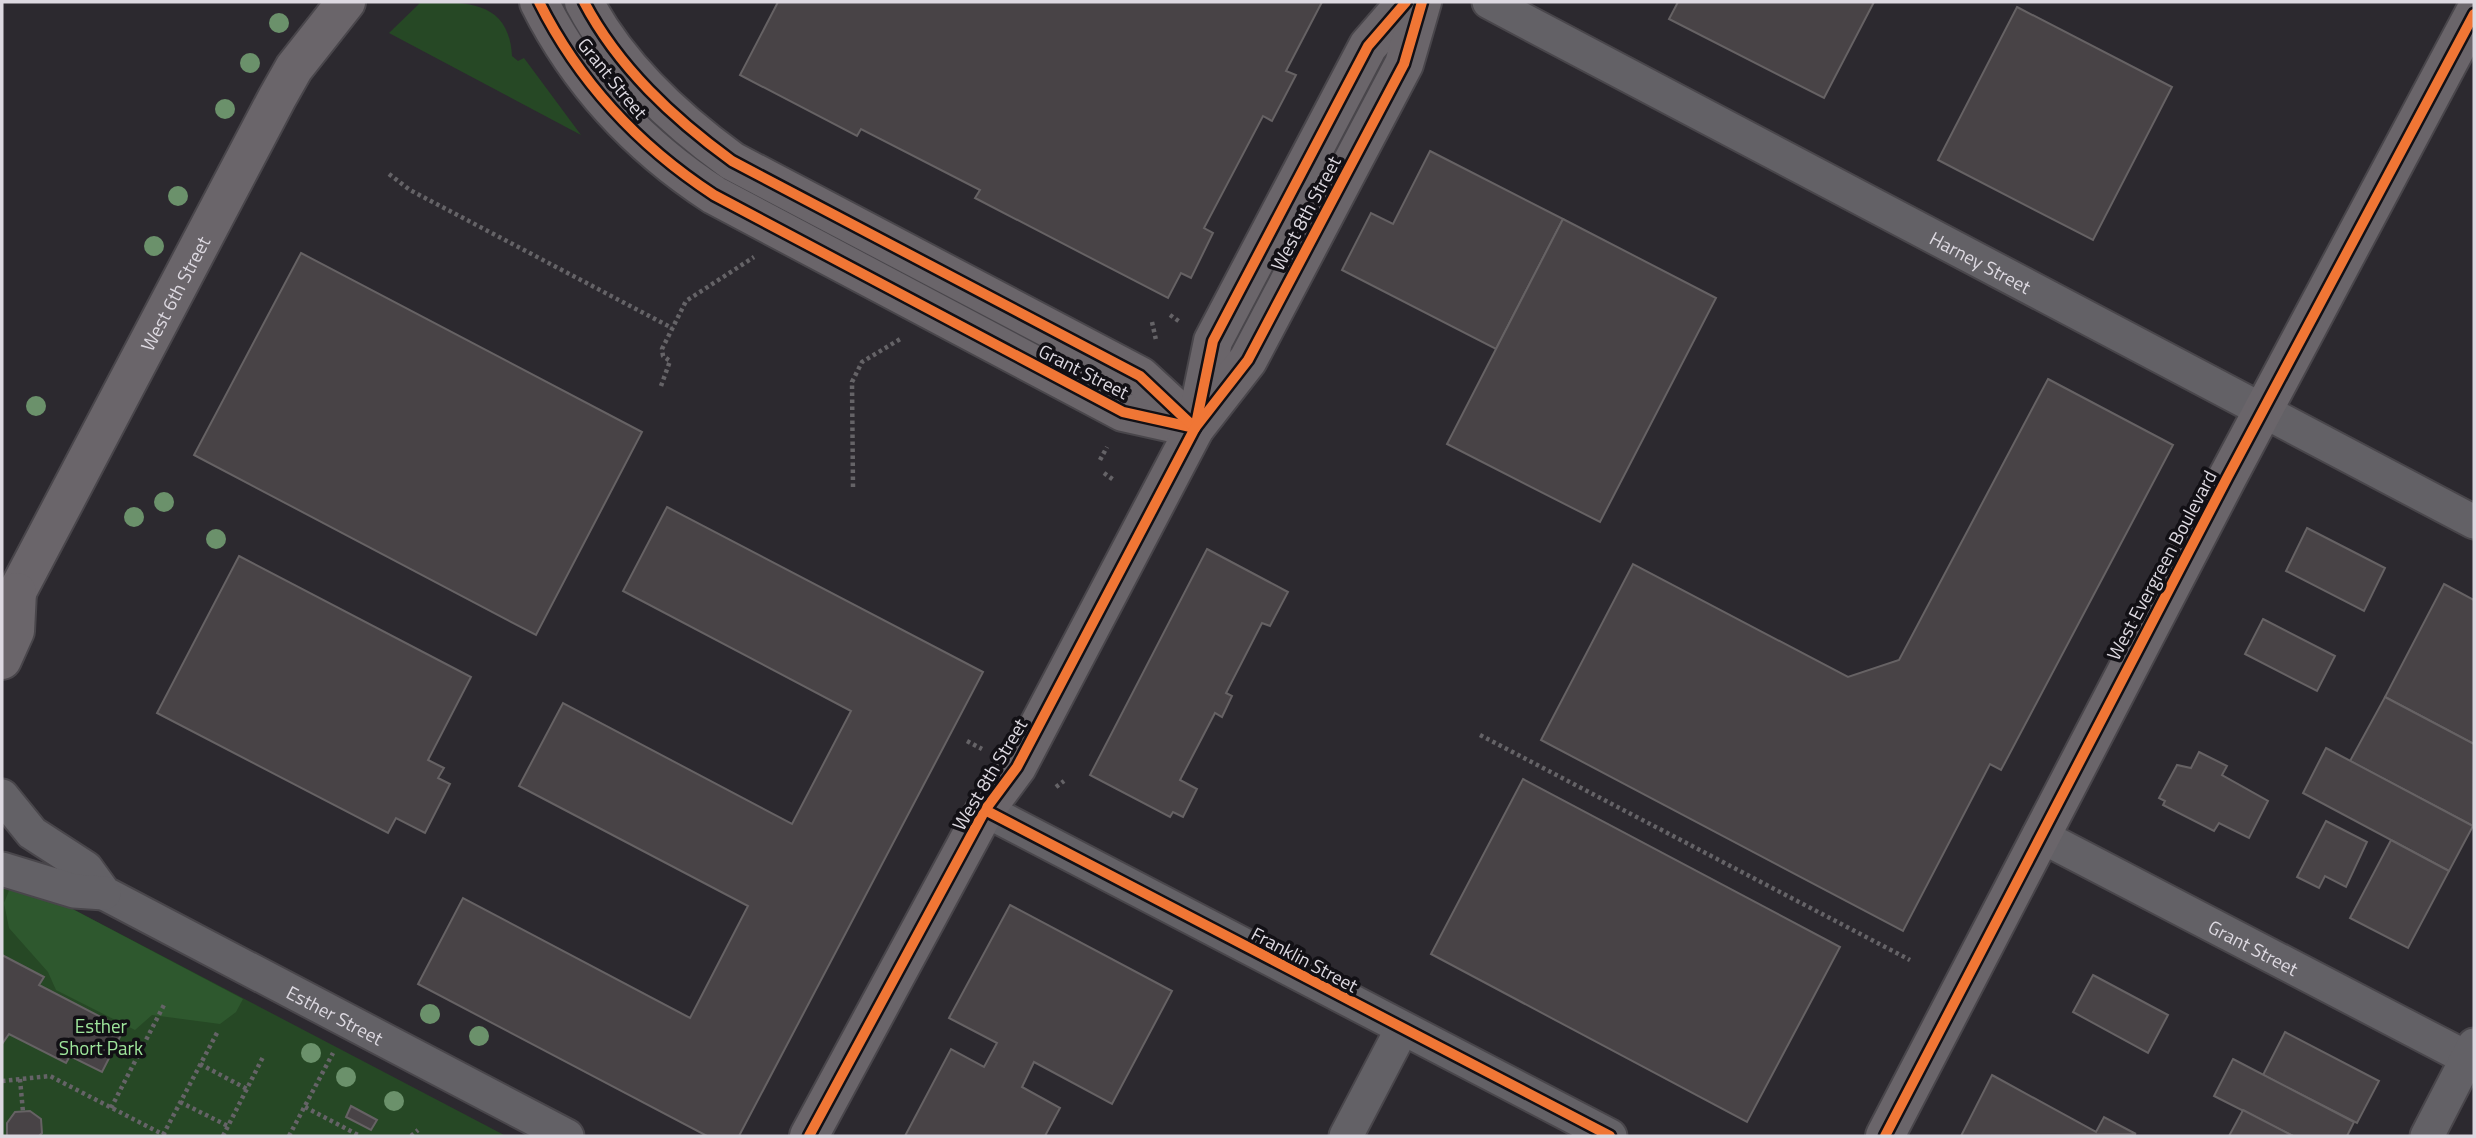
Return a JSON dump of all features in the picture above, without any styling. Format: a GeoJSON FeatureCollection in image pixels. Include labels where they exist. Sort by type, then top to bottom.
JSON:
{"type":"FeatureCollection","features":[{"type":"Feature","properties":{"kind":"street","name":"West 6th Street"},"geometry":{"type":"LineString","coordinates":[[2,660],[15,631],[9,598],[277,98],[294,68],[346,2]]}},
{"type":"Feature","properties":{"kind":"street","name":"Grant Street"},"geometry":{"type":"LineString","coordinates":[[539,2],[587,80],[652,150],[714,195],[788,237],[1123,412],[1195,428]]}},
{"type":"Feature","properties":{"kind":"street","name":"Grant Street"},"geometry":{"type":"LineString","coordinates":[[584,2],[603,34],[637,79],[680,120],[732,161],[1140,376],[1195,428]]}},
{"type":"Feature","properties":{"kind":"street","name":"West 8th Street"},"geometry":{"type":"LineString","coordinates":[[1195,428],[1213,341],[1368,47],[1406,2]]}},
{"type":"Feature","properties":{"kind":"street","name":"West 8th Street"},"geometry":{"type":"LineString","coordinates":[[809,1136],[985,810],[1017,767],[1195,428],[1248,360],[1404,64],[1422,2]]}},
{"type":"Feature","properties":{"kind":"street","name":"Harney Street"},"geometry":{"type":"LineString","coordinates":[[1489,2],[2474,522]]}},
{"type":"Feature","properties":{"kind":"street","name":"West Evergreen Boulevard"},"geometry":{"type":"LineString","coordinates":[[1885,1136],[2039,835],[2474,14]]}},
{"type":"Feature","properties":{"kind":"street","name":"Esther Street"},"geometry":{"type":"LineString","coordinates":[[2,796],[32,833],[86,868],[104,892],[567,1136]]}},
{"type":"Feature","properties":{"kind":"street","name":"Franklin Street"},"geometry":{"type":"LineString","coordinates":[[985,810],[1402,1030],[1610,1136]]}},
{"type":"Feature","properties":{"kind":"street","name":"Grant Street"},"geometry":{"type":"LineString","coordinates":[[2039,835],[2471,1052]]}},
{"type":"Feature","properties":{"kind":"street","name":"Esther Street"},"geometry":{"type":"LineString","coordinates":[[2,869],[74,891],[104,892]]}},
{"type":"Feature","properties":{"kind":"street"},"geometry":{"type":"LineString","coordinates":[[1346,1136],[1402,1030]]}},
{"type":"Feature","properties":{"kind":"street"},"geometry":{"type":"LineString","coordinates":[[2427,1136],[2471,1052]]}},
{"type":"Feature","properties":{"kind":"path"},"geometry":{"type":"LineString","coordinates":[[389,174],[410,190],[672,328]]}},
{"type":"Feature","properties":{"kind":"path"},"geometry":{"type":"LineString","coordinates":[[661,386],[670,361],[663,356],[662,349],[686,301],[788,237]]}},
{"type":"Feature","properties":{"kind":"path"},"geometry":{"type":"LineString","coordinates":[[853,486],[852,382],[862,362],[939,316]]}},
{"type":"Feature","properties":{"kind":"path"},"geometry":{"type":"LineString","coordinates":[[1152,321],[1156,341]]}},
{"type":"Feature","properties":{"kind":"path"},"geometry":{"type":"LineString","coordinates":[[1100,460],[1108,443]]}},
{"type":"Feature","properties":{"kind":"path"},"geometry":{"type":"LineString","coordinates":[[1104,472],[1115,481]]}},
{"type":"Feature","properties":{"kind":"path"},"geometry":{"type":"LineString","coordinates":[[1480,735],[1910,960]]}},
{"type":"Feature","properties":{"kind":"path"},"geometry":{"type":"LineString","coordinates":[[967,741],[982,749]]}},
{"type":"Feature","properties":{"kind":"path"},"geometry":{"type":"LineString","coordinates":[[1056,787],[1064,782]]}},
{"type":"Feature","properties":{"kind":"path"},"geometry":{"type":"LineString","coordinates":[[111,1108],[165,1003]]}},
{"type":"Feature","properties":{"kind":"path"},"geometry":{"type":"LineString","coordinates":[[289,1136],[349,1022]]}},
{"type":"Feature","properties":{"kind":"path"},"geometry":{"type":"LineString","coordinates":[[2,1082],[50,1076],[165,1136],[218,1031]]}},
{"type":"Feature","properties":{"kind":"path"},"geometry":{"type":"LineString","coordinates":[[223,1136],[264,1055]]}},
{"type":"Feature","properties":{"kind":"path"},"geometry":{"type":"LineString","coordinates":[[200,1064],[247,1089]]}},
{"type":"Feature","properties":{"kind":"path"},"geometry":{"type":"LineString","coordinates":[[20,1079],[23,1112]]}},
{"type":"Feature","properties":{"kind":"path"},"geometry":{"type":"LineString","coordinates":[[180,1102],[228,1126]]}},
{"type":"Feature","properties":{"kind":"path"},"geometry":{"type":"LineString","coordinates":[[305,1107],[360,1136]]}},
{"type":"Feature","properties":{"kind":"path"},"geometry":{"type":"LineString","coordinates":[[411,1136],[418,1130]]}},
{"type":"Feature","properties":{"kind":"green space"},"geometry":{"type":"Polygon","coordinates":[[[421,2],[469,4],[494,14],[503,24],[509,38],[512,56],[518,61],[524,58],[581,135],[389,33],[421,2]]]}},
{"type":"Feature","properties":{"kind":"green space","name":"Esther Short Park"},"geometry":{"type":"Polygon","coordinates":[[[2,882],[46,895],[506,1136],[2,1136],[2,882]]]}},
{"type":"Feature","properties":{"kind":"green space"},"geometry":{"type":"Polygon","coordinates":[[[12,883],[46,895],[243,999],[236,1012],[220,1024],[152,1015],[135,1030],[56,990],[48,972],[9,928],[4,903],[12,883]]]}},
{"type":"Feature","properties":{"kind":"building"},"geometry":{"type":"Polygon","coordinates":[[[778,2],[1322,2],[1286,71],[1296,75],[1272,121],[1263,116],[1204,228],[1213,233],[1191,278],[1181,273],[1168,298],[975,198],[980,190],[861,129],[857,136],[740,75],[778,2]]]}},
{"type":"Feature","properties":{"kind":"building"},"geometry":{"type":"Polygon","coordinates":[[[1678,2],[1874,2],[1824,98],[1669,19],[1678,2]]]}},
{"type":"Feature","properties":{"kind":"building"},"geometry":{"type":"Polygon","coordinates":[[[2017,7],[2172,87],[2093,240],[1938,160],[2017,7]]]}},
{"type":"Feature","properties":{"kind":"building"},"geometry":{"type":"Polygon","coordinates":[[[1430,151],[1563,219],[1496,349],[1342,270],[1371,213],[1393,224],[1430,151]]]}},
{"type":"Feature","properties":{"kind":"building"},"geometry":{"type":"Polygon","coordinates":[[[1563,219],[1716,298],[1600,522],[1447,444],[1563,219]]]}},
{"type":"Feature","properties":{"kind":"building"},"geometry":{"type":"Polygon","coordinates":[[[301,253],[642,432],[536,635],[194,455],[301,253]]]}},
{"type":"Feature","properties":{"kind":"building"},"geometry":{"type":"Polygon","coordinates":[[[2048,379],[2173,445],[2001,770],[1990,764],[1903,931],[1541,740],[1633,564],[1848,677],[1899,660],[2048,379]]]}},
{"type":"Feature","properties":{"kind":"building"},"geometry":{"type":"Polygon","coordinates":[[[667,507],[983,672],[739,1136],[707,1136],[418,984],[463,898],[690,1018],[748,906],[519,786],[563,703],[792,824],[851,711],[623,591],[667,507]]]}},
{"type":"Feature","properties":{"kind":"building"},"geometry":{"type":"Polygon","coordinates":[[[2307,528],[2385,568],[2364,611],[2286,571],[2307,528]]]}},
{"type":"Feature","properties":{"kind":"building"},"geometry":{"type":"Polygon","coordinates":[[[1207,549],[1288,592],[1270,626],[1262,623],[1226,693],[1232,696],[1222,717],[1215,713],[1180,780],[1197,789],[1183,817],[1173,812],[1170,817],[1090,775],[1207,549]]]}},
{"type":"Feature","properties":{"kind":"building"},"geometry":{"type":"Polygon","coordinates":[[[239,556],[471,677],[428,760],[444,768],[438,778],[450,784],[425,833],[396,818],[388,833],[157,713],[239,556]]]}},
{"type":"Feature","properties":{"kind":"building"},"geometry":{"type":"Polygon","coordinates":[[[2444,584],[2474,600],[2474,744],[2385,697],[2444,584]]]}},
{"type":"Feature","properties":{"kind":"building"},"geometry":{"type":"Polygon","coordinates":[[[2263,619],[2335,656],[2317,691],[2245,654],[2263,619]]]}},
{"type":"Feature","properties":{"kind":"building"},"geometry":{"type":"Polygon","coordinates":[[[2385,697],[2474,744],[2473,826],[2350,761],[2385,697]]]}},
{"type":"Feature","properties":{"kind":"building"},"geometry":{"type":"Polygon","coordinates":[[[2326,748],[2473,826],[2449,871],[2303,793],[2326,748]]]}},
{"type":"Feature","properties":{"kind":"building"},"geometry":{"type":"Polygon","coordinates":[[[2199,752],[2227,766],[2222,775],[2268,801],[2249,838],[2219,823],[2214,831],[2163,805],[2165,801],[2159,798],[2177,765],[2191,768],[2199,752]]]}},
{"type":"Feature","properties":{"kind":"building"},"geometry":{"type":"Polygon","coordinates":[[[1523,779],[1840,947],[1747,1122],[1431,954],[1523,779]]]}},
{"type":"Feature","properties":{"kind":"building"},"geometry":{"type":"Polygon","coordinates":[[[2326,821],[2367,842],[2346,887],[2325,876],[2319,888],[2297,877],[2326,821]]]}},
{"type":"Feature","properties":{"kind":"building"},"geometry":{"type":"Polygon","coordinates":[[[2391,840],[2449,871],[2408,948],[2350,918],[2391,840]]]}},
{"type":"Feature","properties":{"kind":"building"},"geometry":{"type":"Polygon","coordinates":[[[1010,905],[1172,991],[1112,1104],[1034,1062],[1022,1087],[1060,1108],[1045,1136],[905,1136],[951,1049],[984,1067],[997,1043],[949,1018],[1010,905]]]}},
{"type":"Feature","properties":{"kind":"building"},"geometry":{"type":"Polygon","coordinates":[[[2,955],[44,977],[39,985],[124,1029],[102,1072],[70,1056],[66,1063],[9,1034],[2,1044],[2,955]]]}},
{"type":"Feature","properties":{"kind":"building"},"geometry":{"type":"Polygon","coordinates":[[[2093,975],[2168,1015],[2148,1053],[2073,1012],[2093,975]]]}},
{"type":"Feature","properties":{"kind":"building"},"geometry":{"type":"Polygon","coordinates":[[[2285,1032],[2379,1081],[2357,1123],[2263,1075],[2285,1032]]]}},
{"type":"Feature","properties":{"kind":"building"},"geometry":{"type":"Polygon","coordinates":[[[2233,1059],[2354,1122],[2347,1136],[2293,1136],[2214,1096],[2233,1059]]]}},
{"type":"Feature","properties":{"kind":"building"},"geometry":{"type":"Polygon","coordinates":[[[1992,1075],[2096,1132],[2104,1117],[2136,1134],[1961,1136],[1992,1075]]]}},
{"type":"Feature","properties":{"kind":"building"},"geometry":{"type":"Polygon","coordinates":[[[351,1106],[377,1120],[371,1130],[346,1117],[351,1106]]]}},
{"type":"Feature","properties":{"kind":"building"},"geometry":{"type":"Polygon","coordinates":[[[2243,1110],[2293,1136],[2229,1136],[2243,1110]]]}},
{"type":"Feature","properties":{"kind":"building"},"geometry":{"type":"Polygon","coordinates":[[[30,1111],[41,1119],[42,1133],[39,1136],[7,1136],[7,1123],[15,1112],[30,1111]]]}},
{"type":"Feature","properties":{"kind":"cycle path"},"geometry":{"type":"LineString","coordinates":[[539,2],[573,59],[613,110],[661,155],[714,195],[1123,412],[1195,428]]}},
{"type":"Feature","properties":{"kind":"cycle path"},"geometry":{"type":"LineString","coordinates":[[584,2],[630,70],[668,109],[732,161],[1140,376],[1195,428]]}},
{"type":"Feature","properties":{"kind":"cycle path"},"geometry":{"type":"LineString","coordinates":[[1196,424],[1213,341],[1368,46],[1406,2]]}},
{"type":"Feature","properties":{"kind":"cycle path"},"geometry":{"type":"LineString","coordinates":[[809,1136],[985,810],[1017,767],[1195,428],[1248,360],[1404,64],[1422,2]]}},
{"type":"Feature","properties":{"kind":"cycle path"},"geometry":{"type":"LineString","coordinates":[[1885,1136],[2227,478],[2474,14]]}},
{"type":"Feature","properties":{"kind":"cycle path"},"geometry":{"type":"LineString","coordinates":[[985,810],[1610,1136]]}}]}
